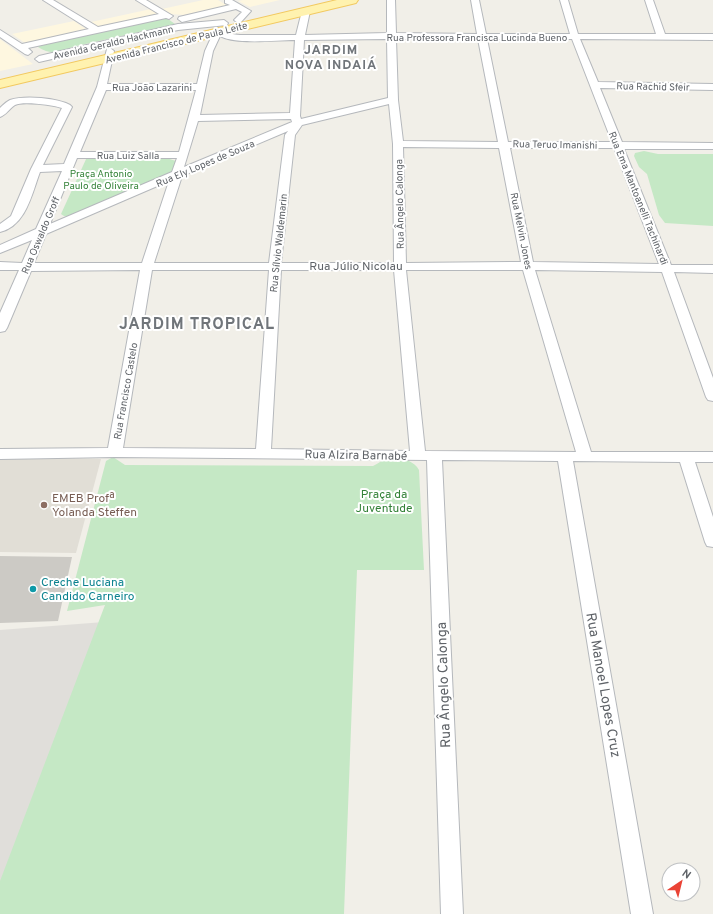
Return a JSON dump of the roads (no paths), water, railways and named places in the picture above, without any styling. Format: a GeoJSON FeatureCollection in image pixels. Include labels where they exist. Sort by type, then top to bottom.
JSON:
{"type":"FeatureCollection","features":[{"type":"Feature","properties":{"kind":"main road","name":"Avenida Francisco de Paula Leite"},"geometry":{"type":"LineString","coordinates":[[0,76],[44,62],[109,54],[221,27],[243,16],[320,0]]}},
{"type":"Feature","properties":{"kind":"main road","name":"Avenida Francisco de Paula Leite"},"geometry":{"type":"LineString","coordinates":[[0,84],[191,32],[306,11],[352,0]]}},
{"type":"Feature","properties":{"kind":"street"},"geometry":{"type":"LineString","coordinates":[[47,0],[96,30]]}},
{"type":"Feature","properties":{"kind":"street"},"geometry":{"type":"LineString","coordinates":[[140,0],[176,20],[208,43],[209,51]]}},
{"type":"Feature","properties":{"kind":"street"},"geometry":{"type":"LineString","coordinates":[[226,0],[237,6],[243,16]]}},
{"type":"Feature","properties":{"kind":"street","name":"Rua Ângelo Calonga"},"geometry":{"type":"LineString","coordinates":[[391,0],[393,100],[398,144],[400,266],[426,455],[452,914]]}},
{"type":"Feature","properties":{"kind":"street","name":"Rua Melvin Jones"},"geometry":{"type":"LineString","coordinates":[[474,0],[528,266],[585,457]]}},
{"type":"Feature","properties":{"kind":"street","name":"Rua Ema Mantoanelli Tachinardi"},"geometry":{"type":"LineString","coordinates":[[564,0],[575,37],[593,85],[666,267],[713,397]]}},
{"type":"Feature","properties":{"kind":"street"},"geometry":{"type":"LineString","coordinates":[[649,0],[661,36]]}},
{"type":"Feature","properties":{"kind":"street","name":"Avenida Geraldo Hackmann"},"geometry":{"type":"LineString","coordinates":[[176,20],[237,6]]}},
{"type":"Feature","properties":{"kind":"street","name":"Rua Sílvio Waldemarin"},"geometry":{"type":"LineString","coordinates":[[263,453],[275,266],[288,148],[290,135],[297,120],[300,37],[306,11]]}},
{"type":"Feature","properties":{"kind":"street","name":"Avenida Geraldo Hackmann"},"geometry":{"type":"LineString","coordinates":[[19,47],[166,14]]}},
{"type":"Feature","properties":{"kind":"street","name":"Avenida Geraldo Hackmann"},"geometry":{"type":"LineString","coordinates":[[44,62],[178,27],[191,32]]}},
{"type":"Feature","properties":{"kind":"street","name":"Rua Professora Francisca Lucinda Bueno"},"geometry":{"type":"LineString","coordinates":[[221,27],[233,38],[392,36],[713,37]]}},
{"type":"Feature","properties":{"kind":"street","name":"Rua Francisco Castelo"},"geometry":{"type":"LineString","coordinates":[[114,452],[147,266],[194,118],[209,51],[221,27]]}},
{"type":"Feature","properties":{"kind":"street"},"geometry":{"type":"LineString","coordinates":[[0,33],[19,47],[44,62]]}},
{"type":"Feature","properties":{"kind":"street","name":"Rua Oswaldo Groff"},"geometry":{"type":"LineString","coordinates":[[0,328],[102,87],[109,54]]}},
{"type":"Feature","properties":{"kind":"street","name":"Rua Rachid Sfeir"},"geometry":{"type":"LineString","coordinates":[[593,85],[713,86]]}},
{"type":"Feature","properties":{"kind":"street","name":"Rua João Lazarini"},"geometry":{"type":"LineString","coordinates":[[102,87],[202,86]]}},
{"type":"Feature","properties":{"kind":"street","name":"Rua Ely Lopes de Souza"},"geometry":{"type":"LineString","coordinates":[[0,249],[260,139],[297,120],[393,100]]}},
{"type":"Feature","properties":{"kind":"street"},"geometry":{"type":"LineString","coordinates":[[0,114],[10,104],[20,101],[61,104],[67,107],[36,169],[16,218],[0,229]]}},
{"type":"Feature","properties":{"kind":"street"},"geometry":{"type":"LineString","coordinates":[[194,118],[297,120]]}},
{"type":"Feature","properties":{"kind":"street"},"geometry":{"type":"LineString","coordinates":[[260,139],[282,142],[288,148]]}},
{"type":"Feature","properties":{"kind":"street","name":"Rua Teruo Imanishi"},"geometry":{"type":"LineString","coordinates":[[398,144],[713,146]]}},
{"type":"Feature","properties":{"kind":"street","name":"Rua Luiz Salla"},"geometry":{"type":"LineString","coordinates":[[74,156],[183,154]]}},
{"type":"Feature","properties":{"kind":"street"},"geometry":{"type":"LineString","coordinates":[[36,169],[69,167]]}},
{"type":"Feature","properties":{"kind":"street"},"geometry":{"type":"LineString","coordinates":[[142,190],[164,192],[169,196]]}},
{"type":"Feature","properties":{"kind":"street","name":"Rua Júlio Nicolau"},"geometry":{"type":"LineString","coordinates":[[0,266],[528,266],[666,267],[713,269]]}},
{"type":"Feature","properties":{"kind":"street","name":"Rua Alzira Barnabé"},"geometry":{"type":"LineString","coordinates":[[0,454],[114,452],[565,457],[713,457]]}},
{"type":"Feature","properties":{"kind":"street","name":"Rua Manoel Lopes Cruz"},"geometry":{"type":"LineString","coordinates":[[565,457],[642,914]]}},
{"type":"Feature","properties":{"kind":"street"},"geometry":{"type":"LineString","coordinates":[[686,457],[713,542]]}},
{"type":"Feature","properties":{"kind":"place","name":"EMEB Profª Yolanda Steffen"},"geometry":{"type":"Point","coordinates":[44,505]}},
{"type":"Feature","properties":{"kind":"place","name":"Creche Luciana Candido Carneiro"},"geometry":{"type":"Point","coordinates":[33,589]}},
{"type":"Feature","properties":{"kind":"district","name":"JARDIM NOVA INDAIÁ"},"geometry":{"type":"Point","coordinates":[331,56]}},
{"type":"Feature","properties":{"kind":"district","name":"JARDIM TROPICAL"},"geometry":{"type":"Point","coordinates":[197,323]}},
{"type":"Feature","properties":{"kind":"park label","name":"Praça Antonio Paulo de Oliveira"},"geometry":{"type":"Point","coordinates":[101,178]}},
{"type":"Feature","properties":{"kind":"park label","name":"Praça da Juventude"},"geometry":{"type":"Point","coordinates":[384,501]}}]}
